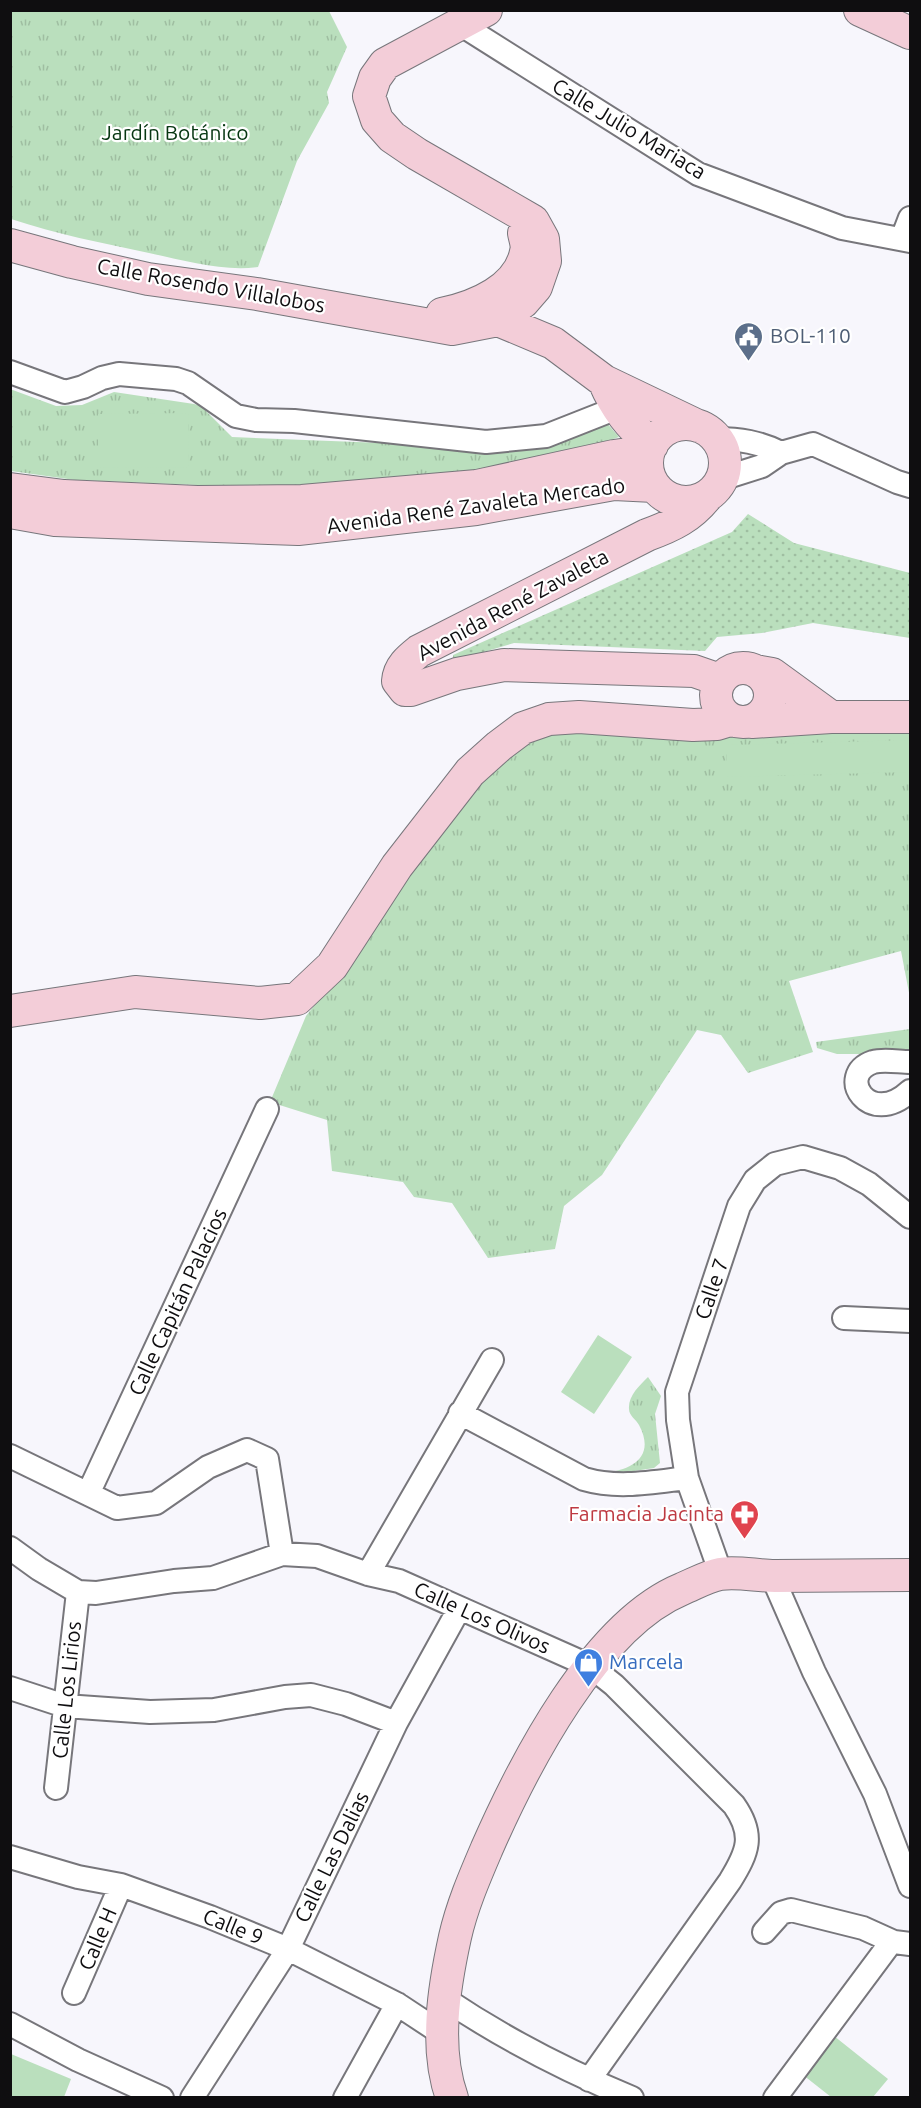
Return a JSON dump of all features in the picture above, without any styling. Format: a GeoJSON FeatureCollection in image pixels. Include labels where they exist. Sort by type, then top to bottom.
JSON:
{"type":"FeatureCollection","features":[{"type":"Feature","properties":{"kind":"main road"},"geometry":{"type":"LineString","coordinates":[[860,10],[910,33]]}},
{"type":"Feature","properties":{"kind":"main road","name":"Calle Rosendo Villalobos"},"geometry":{"type":"LineString","coordinates":[[10,245],[148,279],[452,329],[498,320],[523,302],[536,287],[545,261],[543,239],[533,221],[417,154],[392,137],[377,120],[369,96],[375,78],[385,64],[473,17]]}},
{"type":"Feature","properties":{"kind":"main road","name":"Calle Rosendo Villalobos"},"geometry":{"type":"LineString","coordinates":[[412,321],[461,310],[481,302],[502,289],[521,268],[527,249],[524,232],[508,206]]}},
{"type":"Feature","properties":{"kind":"main road"},"geometry":{"type":"LineString","coordinates":[[536,287],[553,343]]}},
{"type":"Feature","properties":{"kind":"main road"},"geometry":{"type":"LineString","coordinates":[[498,320],[553,343],[611,395],[633,428],[650,448]]}},
{"type":"Feature","properties":{"kind":"main road"},"geometry":{"type":"LineString","coordinates":[[611,395],[707,432]]}},
{"type":"Feature","properties":{"kind":"main road"},"geometry":{"type":"LineString","coordinates":[[647,535],[657,518],[658,490],[647,467],[650,448],[659,435],[668,429],[687,424],[707,432],[721,446],[725,462],[715,487]]}},
{"type":"Feature","properties":{"kind":"main road","name":"Avenida René Zavaleta Mercado"},"geometry":{"type":"LineString","coordinates":[[10,489],[64,496],[197,502],[302,501],[477,486],[650,448]]}},
{"type":"Feature","properties":{"kind":"main road","name":"Avenida René Zavaleta Mercado"},"geometry":{"type":"LineString","coordinates":[[10,512],[55,520],[298,529],[476,509],[614,484],[658,490],[672,500],[685,502],[697,500],[715,487]]}},
{"type":"Feature","properties":{"kind":"main road","name":"Avenida René Zavaleta"},"geometry":{"type":"LineString","coordinates":[[715,487],[695,509],[674,525],[647,535],[419,651],[399,673],[400,685],[405,690],[458,674],[504,665],[694,671],[720,680]]}},
{"type":"Feature","properties":{"kind":"main road"},"geometry":{"type":"LineString","coordinates":[[755,671],[764,677],[769,687],[770,697],[767,708],[761,716],[741,721],[722,714],[715,694],[720,680],[734,669],[745,668],[772,674],[831,717]]}},
{"type":"Feature","properties":{"kind":"main road"},"geometry":{"type":"LineString","coordinates":[[10,1011],[135,992],[260,1003],[297,999],[332,966],[397,866],[470,772],[523,728],[549,719],[579,717],[693,725],[831,717],[910,717]]}},
{"type":"Feature","properties":{"kind":"main road"},"geometry":{"type":"LineString","coordinates":[[452,2097],[447,2082],[441,2032],[455,1936],[472,1884],[502,1813],[546,1731],[590,1666],[648,1607],[680,1589],[721,1574],[910,1575]]}},
{"type":"Feature","properties":{"kind":"street","name":"Calle Julio Mariaca"},"geometry":{"type":"LineString","coordinates":[[473,17],[698,174],[842,228],[906,240]]}},
{"type":"Feature","properties":{"kind":"street"},"geometry":{"type":"LineString","coordinates":[[906,240],[910,218]]}},
{"type":"Feature","properties":{"kind":"street"},"geometry":{"type":"LineString","coordinates":[[10,372],[65,392],[119,374],[176,379],[188,383],[236,416],[256,420],[294,421],[486,442],[546,436],[575,423],[611,395]]}},
{"type":"Feature","properties":{"kind":"street"},"geometry":{"type":"LineString","coordinates":[[707,432],[763,444],[781,453]]}},
{"type":"Feature","properties":{"kind":"street"},"geometry":{"type":"LineString","coordinates":[[715,487],[762,466],[781,453],[813,444],[910,486]]}},
{"type":"Feature","properties":{"kind":"street"},"geometry":{"type":"LineString","coordinates":[[910,1062],[876,1061],[869,1064],[862,1068],[857,1076],[857,1085],[862,1098],[872,1104],[894,1101],[910,1091]]}},
{"type":"Feature","properties":{"kind":"street","name":"Calle Capitán Palacios"},"geometry":{"type":"LineString","coordinates":[[88,1494],[267,1109]]}},
{"type":"Feature","properties":{"kind":"street","name":"Calle 7"},"geometry":{"type":"LineString","coordinates":[[721,1574],[687,1478],[678,1420],[677,1392],[740,1206],[755,1180],[775,1164],[803,1157],[840,1168],[869,1184],[910,1217]]}},
{"type":"Feature","properties":{"kind":"street"},"geometry":{"type":"LineString","coordinates":[[844,1317],[910,1321]]}},
{"type":"Feature","properties":{"kind":"street"},"geometry":{"type":"LineString","coordinates":[[368,1574],[492,1360]]}},
{"type":"Feature","properties":{"kind":"street"},"geometry":{"type":"LineString","coordinates":[[460,1413],[584,1479],[602,1484],[634,1484],[687,1478]]}},
{"type":"Feature","properties":{"kind":"street"},"geometry":{"type":"LineString","coordinates":[[10,1456],[117,1508],[156,1503],[208,1467],[247,1450],[267,1459],[282,1554]]}},
{"type":"Feature","properties":{"kind":"street"},"geometry":{"type":"LineString","coordinates":[[10,1548],[39,1569],[78,1592]]}},
{"type":"Feature","properties":{"kind":"street","name":"Calle Los Olivos"},"geometry":{"type":"LineString","coordinates":[[78,1592],[96,1593],[174,1581],[213,1578],[282,1554],[317,1556],[368,1574],[399,1581],[590,1666],[614,1685],[734,1805],[743,1818],[747,1830],[747,1841],[743,1860],[730,1881],[589,2080]]}},
{"type":"Feature","properties":{"kind":"street"},"geometry":{"type":"LineString","coordinates":[[772,1576],[814,1672],[875,1794],[910,1886]]}},
{"type":"Feature","properties":{"kind":"street","name":"Calle Los Lirios"},"geometry":{"type":"LineString","coordinates":[[57,1788],[78,1592]]}},
{"type":"Feature","properties":{"kind":"street","name":"Calle Las Dalias"},"geometry":{"type":"LineString","coordinates":[[192,2097],[288,1949],[396,1723],[459,1609]]}},
{"type":"Feature","properties":{"kind":"street"},"geometry":{"type":"LineString","coordinates":[[10,1688],[65,1706],[150,1712],[214,1710],[285,1697],[312,1695],[346,1704],[396,1723]]}},
{"type":"Feature","properties":{"kind":"street","name":"Calle 9"},"geometry":{"type":"LineString","coordinates":[[10,1857],[78,1877],[121,1885],[210,1917],[288,1949],[397,2004],[441,2032]]}},
{"type":"Feature","properties":{"kind":"street","name":"Calle H"},"geometry":{"type":"LineString","coordinates":[[74,1993],[121,1885]]}},
{"type":"Feature","properties":{"kind":"street"},"geometry":{"type":"LineString","coordinates":[[764,1932],[781,1913],[791,1910],[863,1928],[902,1943]]}},
{"type":"Feature","properties":{"kind":"street"},"geometry":{"type":"LineString","coordinates":[[775,2097],[889,1945],[902,1943]]}},
{"type":"Feature","properties":{"kind":"street"},"geometry":{"type":"LineString","coordinates":[[445,1999],[478,2021],[589,2080],[632,2097]]}},
{"type":"Feature","properties":{"kind":"street"},"geometry":{"type":"LineString","coordinates":[[345,2097],[397,2004]]}},
{"type":"Feature","properties":{"kind":"street"},"geometry":{"type":"LineString","coordinates":[[10,2024],[78,2060],[162,2097]]}},
{"type":"Feature","properties":{"kind":"green space","name":"Jardín Botánico"},"geometry":{"type":"Polygon","coordinates":[[[11,10],[329,11],[347,47],[327,92],[329,103],[297,161],[258,267],[217,267],[189,262],[79,238],[11,219],[11,10]]]}},
{"type":"Feature","properties":{"kind":"green space"},"geometry":{"type":"Polygon","coordinates":[[[10,389],[56,406],[82,405],[114,392],[194,404],[201,406],[232,437],[408,444],[484,451],[524,450],[559,441],[606,422],[619,437],[564,456],[500,468],[343,487],[197,485],[75,480],[11,471],[10,389]]]}},
{"type":"Feature","properties":{"kind":"green space"},"geometry":{"type":"Polygon","coordinates":[[[188,413],[189,467],[98,468],[98,414],[188,413]]]}},
{"type":"Feature","properties":{"kind":"green space"},"geometry":{"type":"Polygon","coordinates":[[[748,514],[794,543],[910,573],[910,638],[813,623],[762,633],[717,637],[705,651],[514,643],[453,661],[453,655],[732,532],[748,514]]]}},
{"type":"Feature","properties":{"kind":"green space"},"geometry":{"type":"Polygon","coordinates":[[[910,721],[910,998],[901,951],[789,981],[813,1052],[748,1073],[721,1035],[697,1030],[602,1175],[564,1206],[555,1249],[488,1258],[452,1203],[414,1197],[403,1182],[332,1171],[327,1120],[270,1102],[306,1016],[356,953],[411,872],[467,797],[523,743],[549,730],[910,721]]]}},
{"type":"Feature","properties":{"kind":"green space"},"geometry":{"type":"Polygon","coordinates":[[[910,740],[910,772],[727,777],[727,745],[910,740]]]}},
{"type":"Feature","properties":{"kind":"green space"},"geometry":{"type":"Polygon","coordinates":[[[910,1029],[910,1054],[837,1054],[817,1048],[816,1042],[910,1029]]]}},
{"type":"Feature","properties":{"kind":"green space"},"geometry":{"type":"Polygon","coordinates":[[[598,1335],[632,1357],[594,1414],[561,1392],[598,1335]]]}},
{"type":"Feature","properties":{"kind":"green space"},"geometry":{"type":"Polygon","coordinates":[[[648,1377],[661,1396],[655,1414],[660,1463],[654,1468],[601,1476],[604,1473],[632,1465],[643,1453],[644,1436],[630,1414],[629,1404],[635,1392],[648,1377]]]}},
{"type":"Feature","properties":{"kind":"green space"},"geometry":{"type":"Polygon","coordinates":[[[829,2032],[888,2079],[873,2097],[831,2097],[798,2071],[829,2032]]]}},
{"type":"Feature","properties":{"kind":"green space"},"geometry":{"type":"Polygon","coordinates":[[[11,2054],[71,2079],[64,2097],[11,2097],[11,2054]]]}},
{"type":"Feature","properties":{"kind":"place","name":"BOL-110"},"geometry":{"type":"Point","coordinates":[749,362]}},
{"type":"Feature","properties":{"kind":"place","name":"Farmacia Jacinta"},"geometry":{"type":"Point","coordinates":[745,1540]}},
{"type":"Feature","properties":{"kind":"place","name":"Marcela"},"geometry":{"type":"Point","coordinates":[588,1688]}}]}
